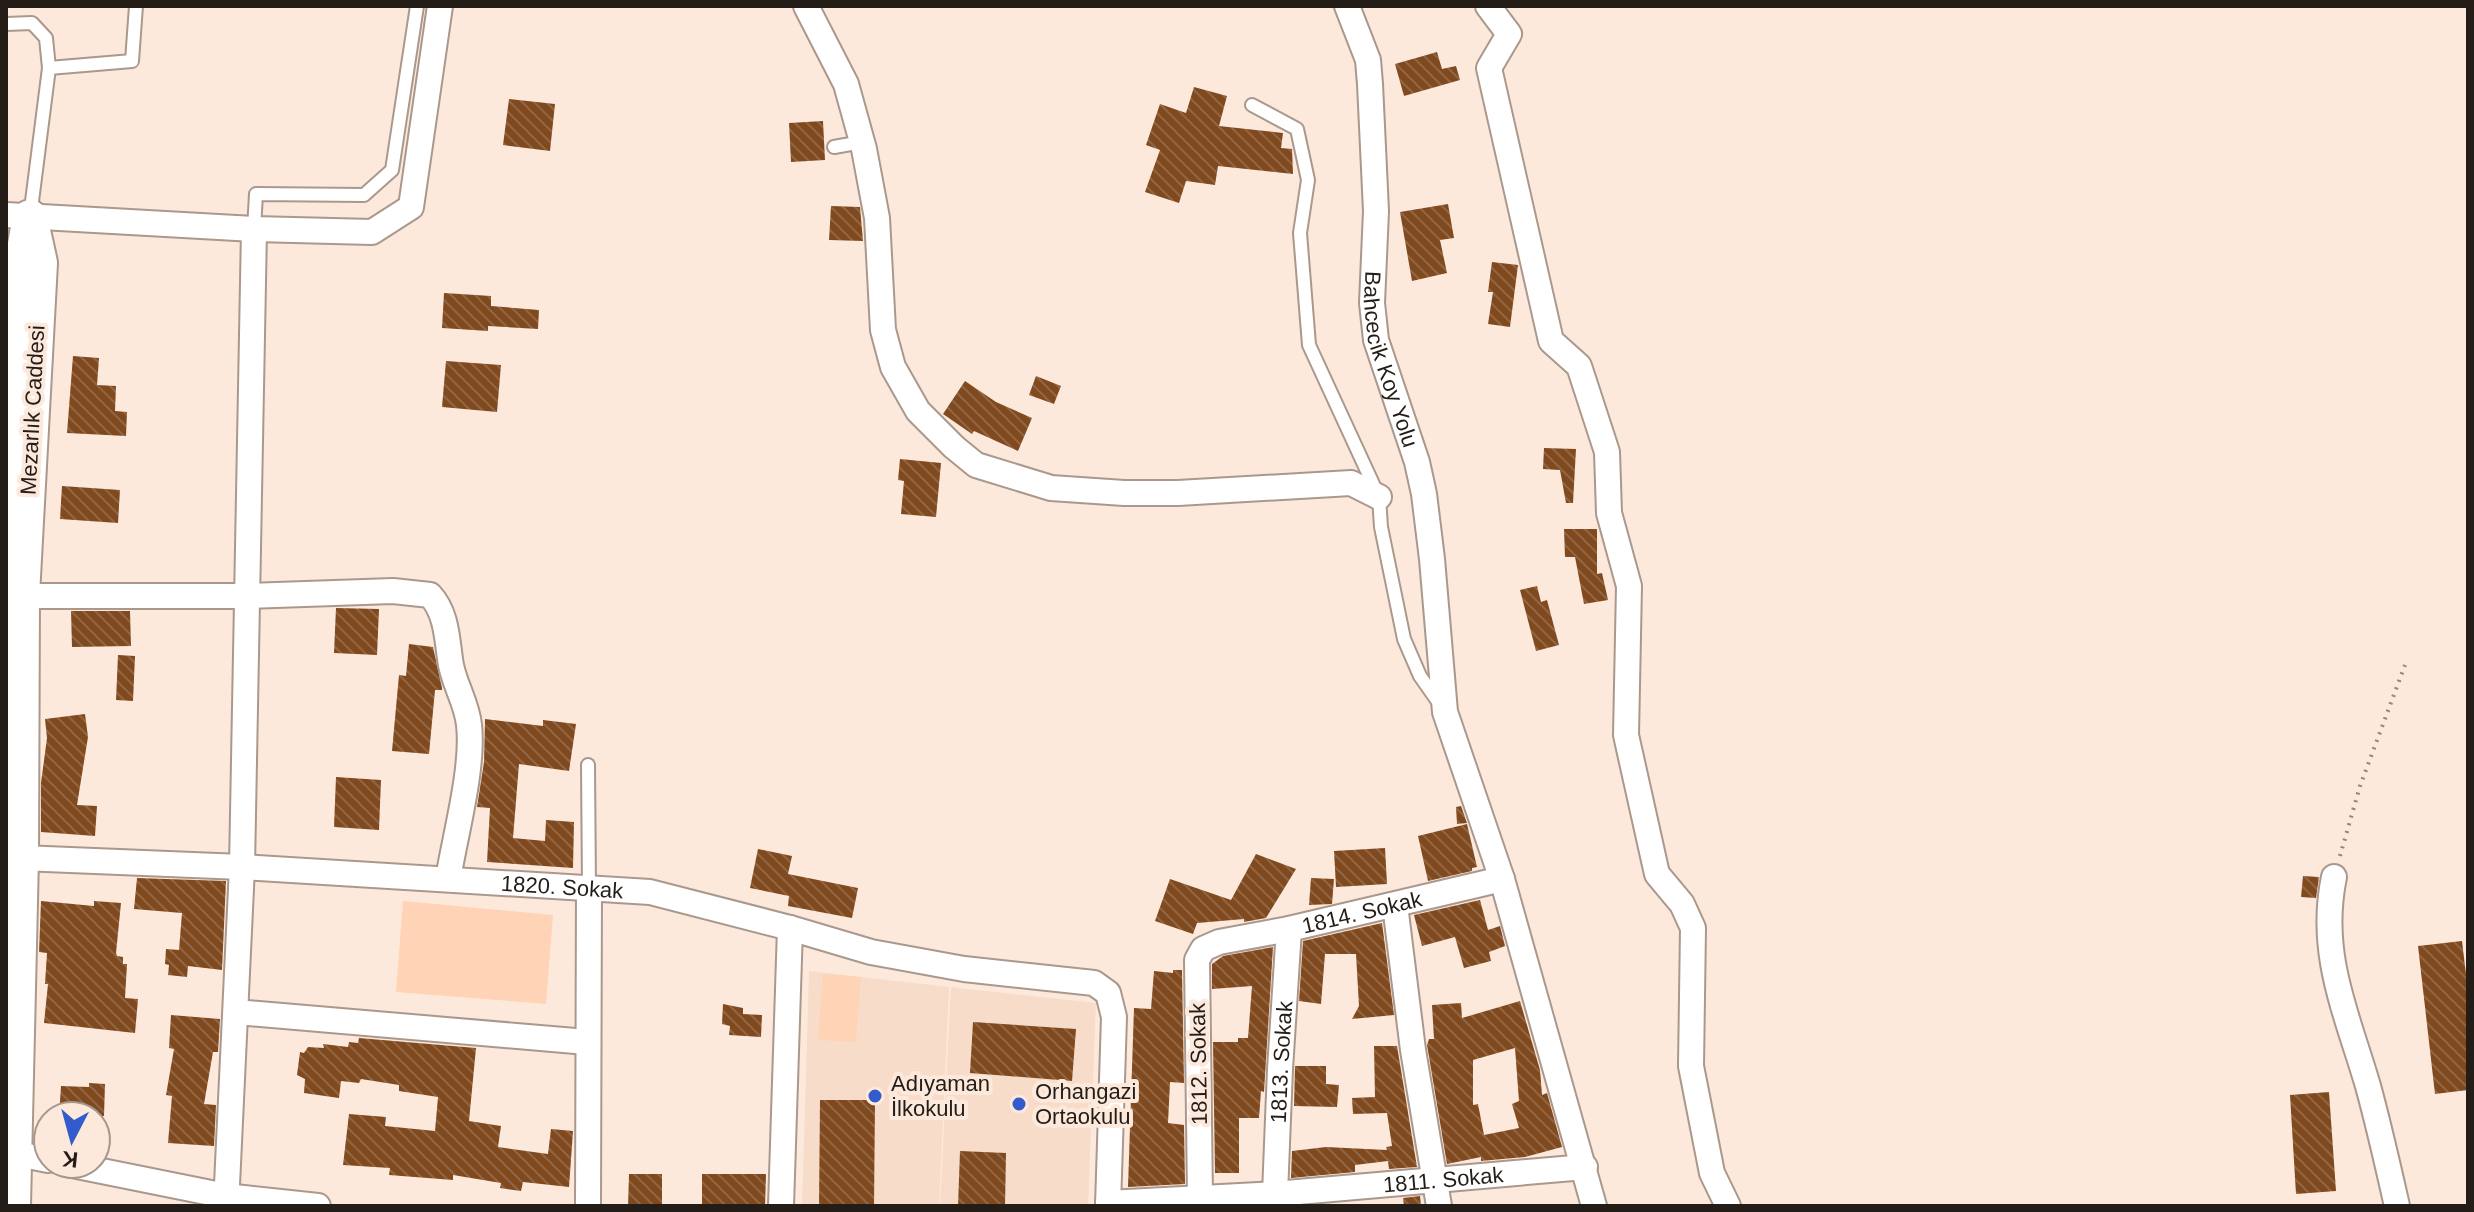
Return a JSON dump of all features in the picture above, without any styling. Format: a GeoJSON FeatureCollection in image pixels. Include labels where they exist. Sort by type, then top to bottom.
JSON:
{"type":"FeatureCollection","features":[{"type":"Feature","properties":{"kind":"street"},"geometry":{"type":"LineString","coordinates":[[18,216],[372,232],[411,207],[440,6]]}},
{"type":"Feature","properties":{"kind":"street"},"geometry":{"type":"LineString","coordinates":[[806,6],[846,84],[862,142],[877,218],[883,330],[893,367],[948,454],[1051,488],[1178,493],[1351,483],[1379,497]]}},
{"type":"Feature","properties":{"kind":"street","name":"Bahcecik Koy Yolu"},"geometry":{"type":"LineString","coordinates":[[1347,6],[1368,60],[1376,211],[1372,303],[1376,340],[1417,462],[1424,494],[1445,712],[1502,879],[1594,1206]]}},
{"type":"Feature","properties":{"kind":"street"},"geometry":{"type":"LineString","coordinates":[[1488,6],[1509,34],[1489,68],[1551,341],[1579,366],[1607,452],[1609,513],[1629,586],[1626,735],[1657,874],[1682,904],[1693,928],[1691,1066],[1712,1173],[1728,1206]]}},
{"type":"Feature","properties":{"kind":"street","name":"Mezarlık Caddesi"},"geometry":{"type":"LineString","coordinates":[[6,530],[22,261],[18,216]]}},
{"type":"Feature","properties":{"kind":"street","name":"Mezarlık Caddesi"},"geometry":{"type":"LineString","coordinates":[[13,1206],[9,1151],[21,858],[14,595],[40,263],[18,216]]}},
{"type":"Feature","properties":{"kind":"street"},"geometry":{"type":"LineString","coordinates":[[226,1201],[242,867],[254,229]]}},
{"type":"Feature","properties":{"kind":"street"},"geometry":{"type":"LineString","coordinates":[[14,595],[247,596],[393,591],[430,595],[439,604],[450,646],[450,661],[469,723],[470,747],[448,879]]}},
{"type":"Feature","properties":{"kind":"street","name":"1820. Sokak"},"geometry":{"type":"LineString","coordinates":[[21,858],[242,867],[650,892],[871,952],[1094,983],[1108,993],[1114,1017],[1108,1204]]}},
{"type":"Feature","properties":{"kind":"street"},"geometry":{"type":"LineString","coordinates":[[2334,877],[2328,905],[2329,946],[2338,993],[2368,1086],[2397,1206]]}},
{"type":"Feature","properties":{"kind":"street","name":"1814. Sokak"},"geometry":{"type":"LineString","coordinates":[[1219,942],[1289,929],[1502,879]]}},
{"type":"Feature","properties":{"kind":"street"},"geometry":{"type":"LineString","coordinates":[[588,1206],[589,889]]}},
{"type":"Feature","properties":{"kind":"street"},"geometry":{"type":"LineString","coordinates":[[1395,905],[1413,1050],[1439,1206]]}},
{"type":"Feature","properties":{"kind":"street"},"geometry":{"type":"LineString","coordinates":[[781,1206],[790,928]]}},
{"type":"Feature","properties":{"kind":"street","name":"1813. Sokak"},"geometry":{"type":"LineString","coordinates":[[1275,1194],[1289,929]]}},
{"type":"Feature","properties":{"kind":"street","name":"1812. Sokak"},"geometry":{"type":"LineString","coordinates":[[1200,1198],[1197,960],[1203,949],[1219,942]]}},
{"type":"Feature","properties":{"kind":"street"},"geometry":{"type":"LineString","coordinates":[[236,1012],[587,1042]]}},
{"type":"Feature","properties":{"kind":"street"},"geometry":{"type":"LineString","coordinates":[[9,1151],[32,1156]]}},
{"type":"Feature","properties":{"kind":"street","name":"1811. Sokak"},"geometry":{"type":"LineString","coordinates":[[1108,1204],[1275,1194],[1585,1167]]}},
{"type":"Feature","properties":{"kind":"street"},"geometry":{"type":"LineString","coordinates":[[112,1174],[226,1201],[318,1206]]}},
{"type":"Feature","properties":{"kind":"lane"},"geometry":{"type":"LineString","coordinates":[[49,68],[132,61],[136,6]]}},
{"type":"Feature","properties":{"kind":"lane"},"geometry":{"type":"LineString","coordinates":[[254,229],[256,194],[364,195],[392,170],[417,6]]}},
{"type":"Feature","properties":{"kind":"lane"},"geometry":{"type":"LineString","coordinates":[[6,24],[32,23],[46,38],[49,68],[18,216]]}},
{"type":"Feature","properties":{"kind":"lane"},"geometry":{"type":"LineString","coordinates":[[1252,105],[1297,129],[1308,180],[1300,233],[1309,345],[1379,497],[1381,527],[1404,639],[1420,676],[1445,712]]}},
{"type":"Feature","properties":{"kind":"lane"},"geometry":{"type":"LineString","coordinates":[[834,147],[862,142]]}},
{"type":"Feature","properties":{"kind":"lane"},"geometry":{"type":"LineString","coordinates":[[588,765],[589,889]]}},
{"type":"Feature","properties":{"kind":"path"},"geometry":{"type":"LineString","coordinates":[[2334,877],[2360,786],[2405,665]]}},
{"type":"Feature","properties":{"kind":"shaded area"},"geometry":{"type":"Polygon","coordinates":[[[403,901],[553,915],[546,1004],[396,992],[403,901]]]}},
{"type":"Feature","properties":{"kind":"shaded area","name":"Adıyaman İlkokulu"},"geometry":{"type":"Polygon","coordinates":[[[809,971],[949,987],[939,1206],[802,1206],[809,971]]]}},
{"type":"Feature","properties":{"kind":"shaded area"},"geometry":{"type":"Polygon","coordinates":[[[823,974],[861,977],[856,1042],[818,1040],[823,974]]]}},
{"type":"Feature","properties":{"kind":"shaded area","name":"Orhangazi Ortaokulu"},"geometry":{"type":"Polygon","coordinates":[[[951,987],[1096,1003],[1088,1206],[940,1206],[951,987]]]}},
{"type":"Feature","properties":{"kind":"building"},"geometry":{"type":"Polygon","coordinates":[[[1437,52],[1442,69],[1456,66],[1460,80],[1404,96],[1395,64],[1437,52]]]}},
{"type":"Feature","properties":{"kind":"building"},"geometry":{"type":"Polygon","coordinates":[[[1194,87],[1227,96],[1219,126],[1283,133],[1281,148],[1292,149],[1293,174],[1218,166],[1215,185],[1186,181],[1179,203],[1145,192],[1160,150],[1146,145],[1160,104],[1186,113],[1194,87]]]}},
{"type":"Feature","properties":{"kind":"building"},"geometry":{"type":"Polygon","coordinates":[[[509,99],[555,104],[550,151],[503,145],[509,99]]]}},
{"type":"Feature","properties":{"kind":"building"},"geometry":{"type":"Polygon","coordinates":[[[823,121],[825,160],[791,162],[789,123],[823,121]]]}},
{"type":"Feature","properties":{"kind":"building"},"geometry":{"type":"Polygon","coordinates":[[[1448,204],[1454,238],[1440,240],[1447,273],[1412,281],[1400,212],[1448,204]]]}},
{"type":"Feature","properties":{"kind":"building"},"geometry":{"type":"Polygon","coordinates":[[[831,206],[860,207],[863,241],[829,240],[831,206]]]}},
{"type":"Feature","properties":{"kind":"building"},"geometry":{"type":"Polygon","coordinates":[[[1492,262],[1518,265],[1510,327],[1488,324],[1493,292],[1488,292],[1492,262]]]}},
{"type":"Feature","properties":{"kind":"building"},"geometry":{"type":"Polygon","coordinates":[[[444,293],[491,296],[491,306],[539,310],[538,329],[488,326],[488,331],[442,328],[444,293]]]}},
{"type":"Feature","properties":{"kind":"building"},"geometry":{"type":"Polygon","coordinates":[[[73,356],[99,358],[97,385],[116,386],[115,411],[127,412],[126,436],[67,433],[73,356]]]}},
{"type":"Feature","properties":{"kind":"building"},"geometry":{"type":"Polygon","coordinates":[[[446,361],[501,365],[497,412],[442,407],[446,361]]]}},
{"type":"Feature","properties":{"kind":"building"},"geometry":{"type":"Polygon","coordinates":[[[1036,376],[1061,386],[1054,404],[1029,395],[1036,376]]]}},
{"type":"Feature","properties":{"kind":"building"},"geometry":{"type":"Polygon","coordinates":[[[965,381],[996,402],[1032,418],[1018,451],[974,431],[972,434],[943,414],[965,381]]]}},
{"type":"Feature","properties":{"kind":"building"},"geometry":{"type":"Polygon","coordinates":[[[1544,448],[1576,449],[1573,503],[1566,503],[1560,470],[1543,469],[1544,448]]]}},
{"type":"Feature","properties":{"kind":"building"},"geometry":{"type":"Polygon","coordinates":[[[900,459],[941,463],[936,517],[901,514],[904,481],[898,480],[900,459]]]}},
{"type":"Feature","properties":{"kind":"building"},"geometry":{"type":"Polygon","coordinates":[[[62,486],[120,490],[118,523],[60,519],[62,486]]]}},
{"type":"Feature","properties":{"kind":"building"},"geometry":{"type":"Polygon","coordinates":[[[1564,529],[1597,529],[1597,574],[1602,573],[1608,600],[1584,604],[1575,557],[1565,557],[1564,529]]]}},
{"type":"Feature","properties":{"kind":"building"},"geometry":{"type":"Polygon","coordinates":[[[1537,586],[1541,602],[1547,600],[1559,645],[1536,651],[1520,590],[1537,586]]]}},
{"type":"Feature","properties":{"kind":"building"},"geometry":{"type":"Polygon","coordinates":[[[336,608],[379,609],[377,655],[334,653],[336,608]]]}},
{"type":"Feature","properties":{"kind":"building"},"geometry":{"type":"Polygon","coordinates":[[[71,611],[130,611],[131,646],[72,647],[71,611]]]}},
{"type":"Feature","properties":{"kind":"building"},"geometry":{"type":"Polygon","coordinates":[[[409,644],[433,647],[442,688],[435,690],[429,754],[392,751],[399,675],[406,676],[409,644]]]}},
{"type":"Feature","properties":{"kind":"building"},"geometry":{"type":"Polygon","coordinates":[[[118,655],[135,656],[133,701],[116,700],[118,655]]]}},
{"type":"Feature","properties":{"kind":"building"},"geometry":{"type":"Polygon","coordinates":[[[85,714],[88,737],[77,805],[97,806],[95,836],[41,832],[41,783],[47,738],[45,719],[85,714]]]}},
{"type":"Feature","properties":{"kind":"building"},"geometry":{"type":"Polygon","coordinates":[[[485,719],[543,726],[543,720],[576,724],[569,771],[519,764],[513,838],[545,841],[546,820],[574,822],[573,868],[487,862],[490,808],[477,807],[484,762],[485,719]]]}},
{"type":"Feature","properties":{"kind":"building"},"geometry":{"type":"Polygon","coordinates":[[[336,777],[381,780],[379,830],[334,827],[336,777]]]}},
{"type":"Feature","properties":{"kind":"building"},"geometry":{"type":"Polygon","coordinates":[[[1461,806],[1467,823],[1457,824],[1456,807],[1461,806]]]}},
{"type":"Feature","properties":{"kind":"building"},"geometry":{"type":"Polygon","coordinates":[[[1467,824],[1477,867],[1472,871],[1428,881],[1418,836],[1467,824]]]}},
{"type":"Feature","properties":{"kind":"building"},"geometry":{"type":"Polygon","coordinates":[[[1385,848],[1387,884],[1336,887],[1334,851],[1385,848]]]}},
{"type":"Feature","properties":{"kind":"building"},"geometry":{"type":"Polygon","coordinates":[[[758,849],[792,856],[788,874],[858,888],[852,918],[788,906],[789,896],[750,888],[758,849]]]}},
{"type":"Feature","properties":{"kind":"building"},"geometry":{"type":"Polygon","coordinates":[[[1256,854],[1296,869],[1266,918],[1197,923],[1193,934],[1155,921],[1170,879],[1231,900],[1256,854]]]}},
{"type":"Feature","properties":{"kind":"building"},"geometry":{"type":"Polygon","coordinates":[[[2303,876],[2319,877],[2316,898],[2301,897],[2303,876]]]}},
{"type":"Feature","properties":{"kind":"building"},"geometry":{"type":"Polygon","coordinates":[[[137,878],[226,881],[222,970],[188,966],[187,977],[168,975],[166,949],[179,950],[182,913],[134,909],[137,878]]]}},
{"type":"Feature","properties":{"kind":"building"},"geometry":{"type":"Polygon","coordinates":[[[1311,878],[1334,879],[1332,904],[1309,905],[1311,878]]]}},
{"type":"Feature","properties":{"kind":"building"},"geometry":{"type":"Polygon","coordinates":[[[1480,900],[1488,930],[1500,926],[1505,946],[1489,952],[1491,961],[1464,968],[1455,937],[1422,946],[1414,915],[1480,900]]]}},
{"type":"Feature","properties":{"kind":"building"},"geometry":{"type":"Polygon","coordinates":[[[41,901],[94,906],[94,901],[121,903],[116,953],[123,957],[123,964],[127,964],[125,998],[138,999],[135,1033],[44,1023],[48,984],[45,984],[47,953],[39,952],[41,901]]]}},
{"type":"Feature","properties":{"kind":"building"},"geometry":{"type":"Polygon","coordinates":[[[1382,923],[1394,1015],[1352,1019],[1359,1006],[1356,954],[1325,954],[1321,1004],[1299,1001],[1303,941],[1382,923]]]}},
{"type":"Feature","properties":{"kind":"building"},"geometry":{"type":"Polygon","coordinates":[[[2462,941],[2468,991],[2468,1090],[2435,1094],[2418,946],[2462,941]]]}},
{"type":"Feature","properties":{"kind":"building"},"geometry":{"type":"Polygon","coordinates":[[[1273,947],[1264,1092],[1261,1091],[1259,1118],[1239,1118],[1239,1173],[1215,1173],[1213,1042],[1238,1042],[1238,1038],[1248,1038],[1252,986],[1212,989],[1212,964],[1223,956],[1273,947]]]}},
{"type":"Feature","properties":{"kind":"building"},"geometry":{"type":"Polygon","coordinates":[[[1173,970],[1182,970],[1184,1083],[1170,1082],[1168,1123],[1184,1125],[1185,1184],[1128,1187],[1134,1008],[1151,1009],[1154,971],[1173,973],[1173,970]]]}},
{"type":"Feature","properties":{"kind":"building"},"geometry":{"type":"Polygon","coordinates":[[[1520,1001],[1540,1070],[1542,1095],[1547,1093],[1562,1147],[1525,1157],[1481,1161],[1481,1157],[1447,1164],[1427,1045],[1429,1039],[1434,1039],[1432,1005],[1461,1003],[1462,1018],[1520,1001]],[[1515,1048],[1473,1060],[1473,1105],[1478,1104],[1484,1135],[1519,1128],[1512,1104],[1519,1101],[1515,1048]]]}},
{"type":"Feature","properties":{"kind":"building"},"geometry":{"type":"Polygon","coordinates":[[[723,1004],[743,1008],[743,1014],[762,1015],[761,1037],[729,1035],[730,1026],[722,1024],[723,1004]]]}},
{"type":"Feature","properties":{"kind":"building"},"geometry":{"type":"Polygon","coordinates":[[[171,1015],[220,1019],[218,1052],[213,1052],[204,1104],[216,1105],[214,1146],[168,1143],[172,1096],[166,1095],[174,1049],[169,1048],[171,1015]]]}},
{"type":"Feature","properties":{"kind":"building"},"geometry":{"type":"Polygon","coordinates":[[[973,1022],[1076,1029],[1072,1081],[970,1073],[973,1022]]]}},
{"type":"Feature","properties":{"kind":"building"},"geometry":{"type":"Polygon","coordinates":[[[359,1038],[476,1048],[469,1121],[501,1126],[498,1147],[548,1154],[551,1129],[573,1131],[569,1187],[523,1182],[521,1191],[500,1188],[501,1183],[453,1175],[453,1180],[389,1175],[390,1168],[343,1165],[349,1114],[386,1117],[385,1126],[435,1131],[438,1097],[399,1091],[399,1085],[361,1079],[359,1083],[341,1081],[339,1098],[304,1093],[305,1079],[297,1075],[300,1052],[304,1053],[308,1047],[324,1048],[323,1044],[348,1047],[349,1042],[358,1043],[359,1038]]]}},
{"type":"Feature","properties":{"kind":"building"},"geometry":{"type":"Polygon","coordinates":[[[1374,1046],[1397,1046],[1417,1167],[1389,1169],[1388,1161],[1355,1165],[1355,1172],[1291,1178],[1292,1151],[1326,1147],[1387,1150],[1386,1147],[1392,1146],[1387,1113],[1353,1114],[1352,1098],[1375,1097],[1374,1046]]]}},
{"type":"Feature","properties":{"kind":"building"},"geometry":{"type":"Polygon","coordinates":[[[1295,1066],[1326,1066],[1326,1084],[1339,1085],[1337,1107],[1294,1106],[1295,1066]]]}},
{"type":"Feature","properties":{"kind":"building"},"geometry":{"type":"Polygon","coordinates":[[[89,1083],[105,1084],[104,1100],[60,1100],[61,1086],[89,1087],[89,1083]]]}},
{"type":"Feature","properties":{"kind":"building"},"geometry":{"type":"Polygon","coordinates":[[[2329,1092],[2336,1191],[2296,1194],[2290,1095],[2329,1092]]]}},
{"type":"Feature","properties":{"kind":"building"},"geometry":{"type":"Polygon","coordinates":[[[820,1100],[875,1100],[874,1206],[819,1206],[820,1100]]]}},
{"type":"Feature","properties":{"kind":"building"},"geometry":{"type":"Polygon","coordinates":[[[960,1151],[1006,1153],[1005,1206],[958,1206],[960,1151]]]}},
{"type":"Feature","properties":{"kind":"building"},"geometry":{"type":"Polygon","coordinates":[[[629,1174],[662,1174],[662,1206],[628,1206],[629,1174]]]}},
{"type":"Feature","properties":{"kind":"building"},"geometry":{"type":"Polygon","coordinates":[[[702,1174],[766,1174],[765,1206],[702,1206],[702,1174]]]}},
{"type":"Feature","properties":{"kind":"building"},"geometry":{"type":"Polygon","coordinates":[[[1420,1196],[1421,1206],[1404,1206],[1403,1198],[1420,1196]]]}},
{"type":"Feature","properties":{"kind":"place","name":"Adıyaman İlkokulu"},"geometry":{"type":"Point","coordinates":[875,1096]}},
{"type":"Feature","properties":{"kind":"place","name":"Orhangazi Ortaokulu"},"geometry":{"type":"Point","coordinates":[1019,1104]}}]}
